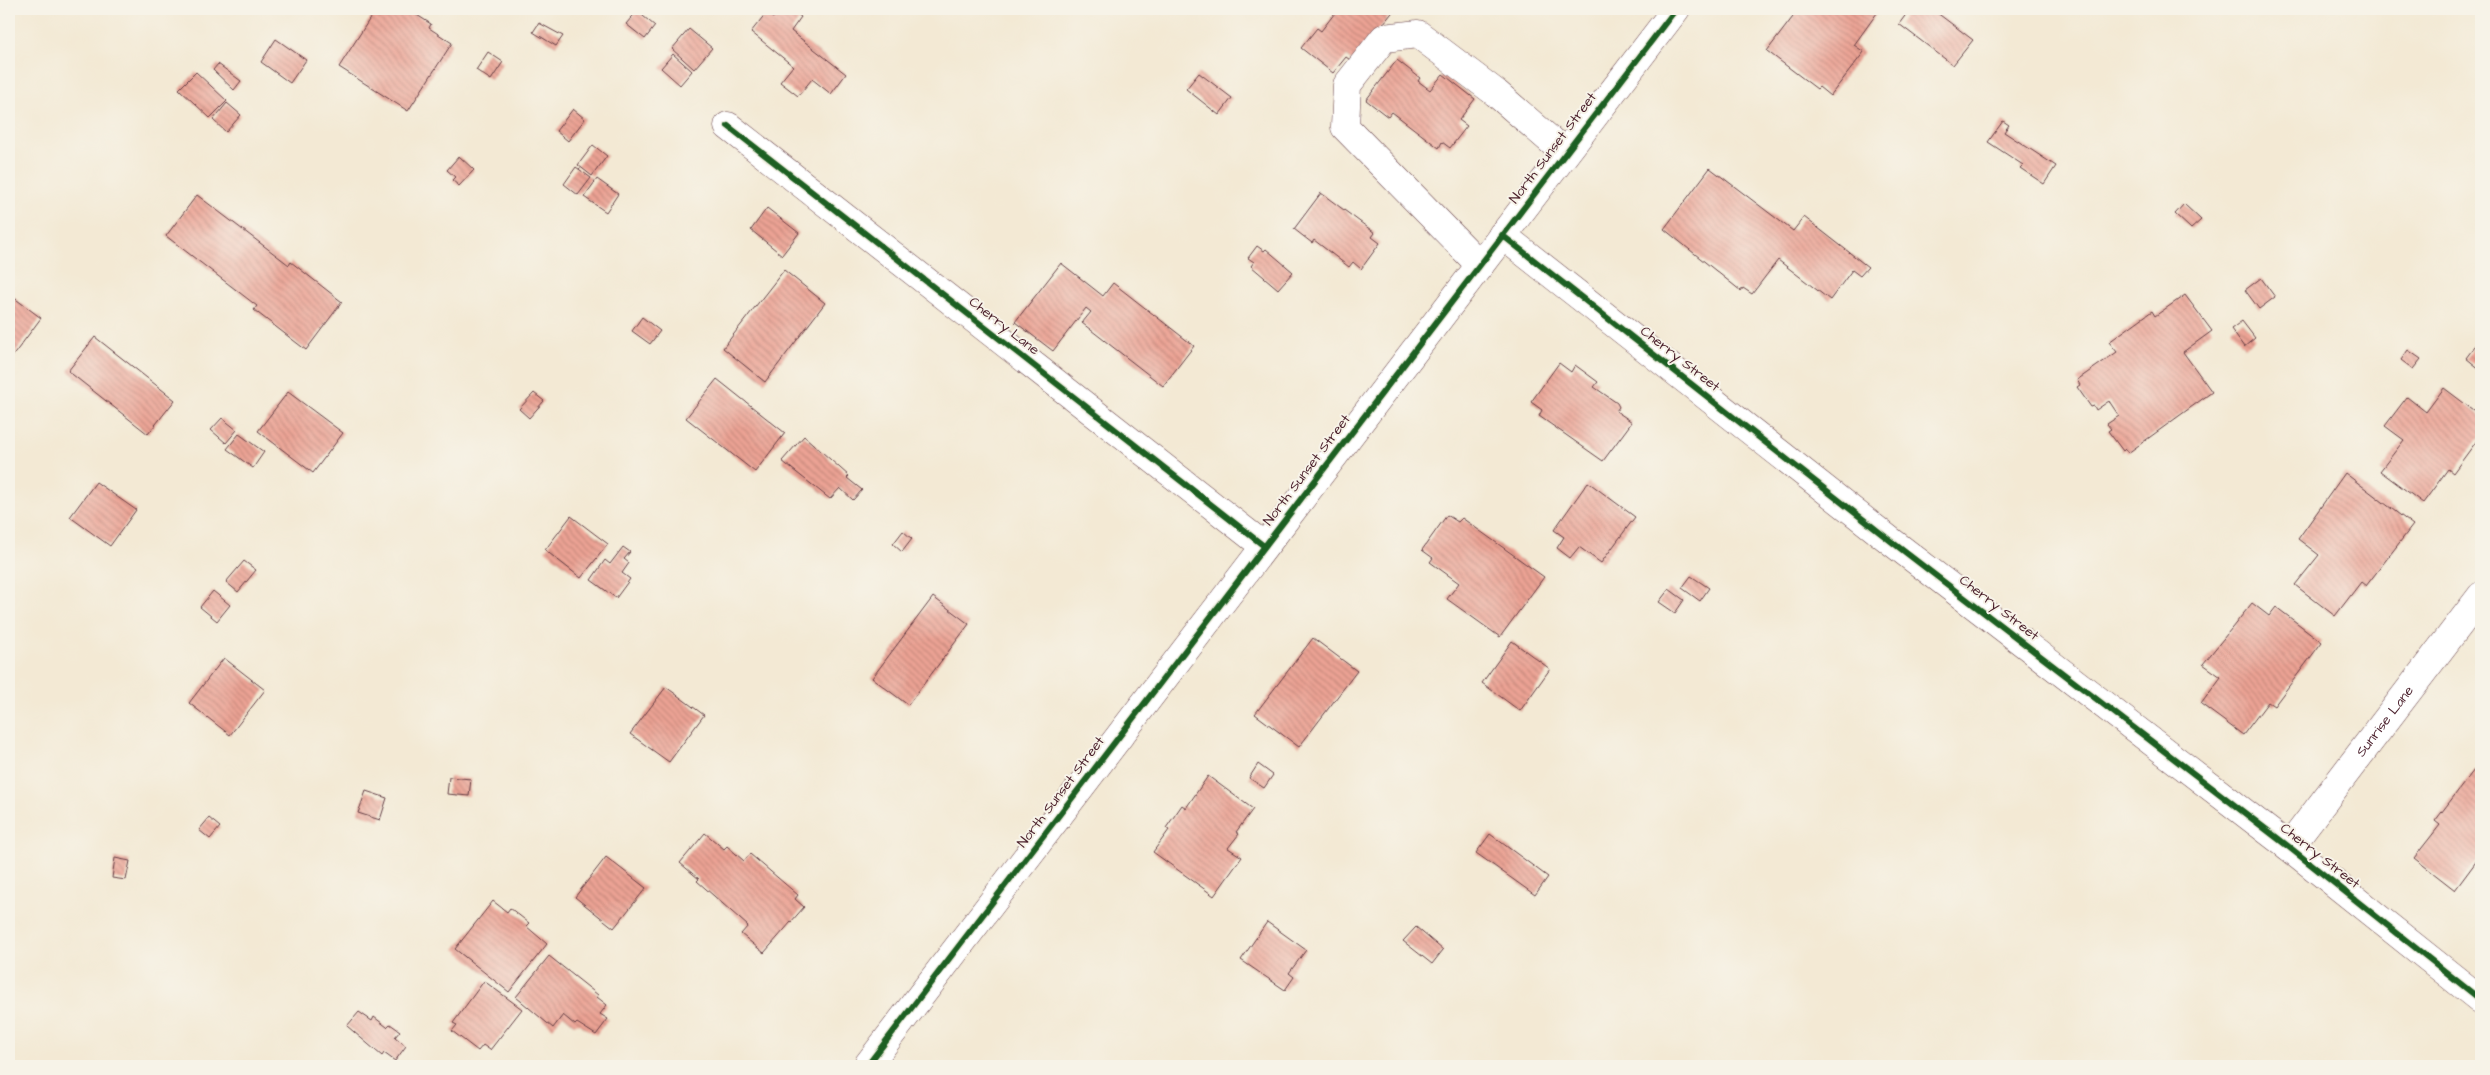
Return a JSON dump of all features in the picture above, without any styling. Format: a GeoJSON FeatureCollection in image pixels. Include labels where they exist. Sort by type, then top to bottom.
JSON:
{"type":"FeatureCollection","features":[{"type":"Feature","properties":{"kind":"street","name":"North Sunset Street"},"geometry":{"type":"LineString","coordinates":[[867,1066],[1676,9]]}},
{"type":"Feature","properties":{"kind":"street"},"geometry":{"type":"LineString","coordinates":[[1480,265],[1344,127],[1347,84],[1384,38],[1418,34],[1496,93],[1565,153]]}},
{"type":"Feature","properties":{"kind":"street","name":"Cherry Lane"},"geometry":{"type":"LineString","coordinates":[[728,126],[1264,546]]}},
{"type":"Feature","properties":{"kind":"street","name":"Cherry Street"},"geometry":{"type":"LineString","coordinates":[[1502,235],[1892,542],[2289,847],[2481,1000]]}},
{"type":"Feature","properties":{"kind":"street","name":"Sunrise Lane"},"geometry":{"type":"LineString","coordinates":[[2289,847],[2481,596]]}},
{"type":"Feature","properties":{"kind":"building"},"geometry":{"type":"Polygon","coordinates":[[[376,9],[398,9],[407,15],[409,10],[431,24],[429,28],[452,43],[408,111],[339,67],[376,9]]]}},
{"type":"Feature","properties":{"kind":"building"},"geometry":{"type":"Polygon","coordinates":[[[779,9],[791,9],[801,17],[791,31],[846,74],[831,94],[812,79],[798,96],[780,82],[793,66],[751,32],[766,13],[773,18],[779,9]]]}},
{"type":"Feature","properties":{"kind":"building"},"geometry":{"type":"Polygon","coordinates":[[[1338,9],[1395,9],[1353,62],[1346,57],[1333,73],[1301,48],[1317,28],[1321,31],[1338,9]]]}},
{"type":"Feature","properties":{"kind":"building"},"geometry":{"type":"Polygon","coordinates":[[[1799,9],[1872,9],[1877,13],[1854,45],[1864,52],[1830,96],[1819,87],[1817,89],[1767,51],[1799,9]]]}},
{"type":"Feature","properties":{"kind":"building"},"geometry":{"type":"Polygon","coordinates":[[[1910,9],[1932,9],[1973,40],[1953,65],[1899,24],[1910,9]]]}},
{"type":"Feature","properties":{"kind":"building"},"geometry":{"type":"Polygon","coordinates":[[[637,11],[655,26],[645,39],[626,24],[637,11]]]}},
{"type":"Feature","properties":{"kind":"building"},"geometry":{"type":"Polygon","coordinates":[[[539,23],[563,36],[556,46],[533,32],[539,23]]]}},
{"type":"Feature","properties":{"kind":"building"},"geometry":{"type":"Polygon","coordinates":[[[689,29],[712,48],[694,69],[672,49],[689,29]]]}},
{"type":"Feature","properties":{"kind":"building"},"geometry":{"type":"Polygon","coordinates":[[[276,39],[306,60],[290,83],[261,62],[276,39]]]}},
{"type":"Feature","properties":{"kind":"building"},"geometry":{"type":"Polygon","coordinates":[[[488,52],[503,62],[491,80],[476,70],[488,52]]]}},
{"type":"Feature","properties":{"kind":"building"},"geometry":{"type":"Polygon","coordinates":[[[673,54],[692,71],[680,85],[661,68],[673,54]]]}},
{"type":"Feature","properties":{"kind":"building"},"geometry":{"type":"Polygon","coordinates":[[[1397,60],[1420,78],[1418,81],[1430,90],[1443,74],[1475,99],[1459,120],[1467,126],[1450,148],[1442,142],[1439,148],[1392,112],[1388,117],[1366,100],[1397,60]]]}},
{"type":"Feature","properties":{"kind":"building"},"geometry":{"type":"Polygon","coordinates":[[[218,64],[241,81],[234,90],[213,70],[218,64]]]}},
{"type":"Feature","properties":{"kind":"building"},"geometry":{"type":"Polygon","coordinates":[[[196,72],[227,101],[210,118],[179,89],[196,72]]]}},
{"type":"Feature","properties":{"kind":"building"},"geometry":{"type":"Polygon","coordinates":[[[1199,73],[1232,98],[1219,115],[1186,89],[1199,73]]]}},
{"type":"Feature","properties":{"kind":"building"},"geometry":{"type":"Polygon","coordinates":[[[227,103],[241,115],[226,132],[213,120],[227,103]]]}},
{"type":"Feature","properties":{"kind":"building"},"geometry":{"type":"Polygon","coordinates":[[[573,109],[585,119],[568,141],[556,131],[573,109]]]}},
{"type":"Feature","properties":{"kind":"building"},"geometry":{"type":"Polygon","coordinates":[[[2003,121],[2009,125],[2004,132],[2056,166],[2044,184],[2020,168],[2023,165],[1988,142],[2003,121]]]}},
{"type":"Feature","properties":{"kind":"building"},"geometry":{"type":"Polygon","coordinates":[[[593,145],[607,156],[592,176],[578,165],[593,145]]]}},
{"type":"Feature","properties":{"kind":"building"},"geometry":{"type":"Polygon","coordinates":[[[459,156],[474,170],[459,186],[452,180],[455,177],[447,170],[459,156]]]}},
{"type":"Feature","properties":{"kind":"building"},"geometry":{"type":"Polygon","coordinates":[[[576,167],[591,178],[578,195],[564,184],[576,167]]]}},
{"type":"Feature","properties":{"kind":"building"},"geometry":{"type":"Polygon","coordinates":[[[1710,168],[1793,231],[1804,217],[1868,267],[1860,276],[1852,270],[1830,300],[1778,260],[1752,294],[1743,288],[1741,291],[1664,229],[1710,168]]]}},
{"type":"Feature","properties":{"kind":"building"},"geometry":{"type":"Polygon","coordinates":[[[597,179],[618,194],[606,212],[584,197],[597,179]]]}},
{"type":"Feature","properties":{"kind":"building"},"geometry":{"type":"Polygon","coordinates":[[[1321,193],[1375,233],[1372,237],[1380,243],[1361,269],[1353,262],[1349,267],[1314,240],[1312,243],[1294,229],[1321,193]]]}},
{"type":"Feature","properties":{"kind":"building"},"geometry":{"type":"Polygon","coordinates":[[[197,195],[289,265],[291,262],[342,302],[306,350],[254,310],[257,306],[166,236],[197,195]]]}},
{"type":"Feature","properties":{"kind":"building"},"geometry":{"type":"Polygon","coordinates":[[[2184,204],[2201,220],[2191,229],[2175,214],[2184,204]]]}},
{"type":"Feature","properties":{"kind":"building"},"geometry":{"type":"Polygon","coordinates":[[[767,208],[799,233],[782,255],[751,230],[767,208]]]}},
{"type":"Feature","properties":{"kind":"building"},"geometry":{"type":"Polygon","coordinates":[[[1257,246],[1264,251],[1266,249],[1293,272],[1278,289],[1251,266],[1254,262],[1248,258],[1257,246]]]}},
{"type":"Feature","properties":{"kind":"building"},"geometry":{"type":"Polygon","coordinates":[[[1061,263],[1103,296],[1113,283],[1194,346],[1163,386],[1082,323],[1091,312],[1086,308],[1053,351],[1015,322],[1061,263]]]}},
{"type":"Feature","properties":{"kind":"building"},"geometry":{"type":"Polygon","coordinates":[[[784,270],[825,303],[765,382],[723,348],[784,270]]]}},
{"type":"Feature","properties":{"kind":"building"},"geometry":{"type":"Polygon","coordinates":[[[2261,278],[2275,297],[2259,309],[2245,290],[2261,278]]]}},
{"type":"Feature","properties":{"kind":"building"},"geometry":{"type":"Polygon","coordinates":[[[9,294],[41,318],[9,361],[9,294]]]}},
{"type":"Feature","properties":{"kind":"building"},"geometry":{"type":"Polygon","coordinates":[[[2185,295],[2212,331],[2183,352],[2212,392],[2128,453],[2125,449],[2123,451],[2108,431],[2111,429],[2107,424],[2119,416],[2109,401],[2096,410],[2094,406],[2091,407],[2077,387],[2080,385],[2077,380],[2117,352],[2109,342],[2152,311],[2155,316],[2185,295]]]}},
{"type":"Feature","properties":{"kind":"building"},"geometry":{"type":"Polygon","coordinates":[[[642,317],[660,331],[650,344],[632,331],[642,317]]]}},
{"type":"Feature","properties":{"kind":"building"},"geometry":{"type":"Polygon","coordinates":[[[2242,321],[2255,338],[2244,347],[2231,329],[2242,321]]]}},
{"type":"Feature","properties":{"kind":"building"},"geometry":{"type":"Polygon","coordinates":[[[95,337],[175,400],[148,434],[68,371],[95,337]]]}},
{"type":"Feature","properties":{"kind":"building"},"geometry":{"type":"Polygon","coordinates":[[[2481,338],[2481,370],[2466,358],[2481,338]]]}},
{"type":"Feature","properties":{"kind":"building"},"geometry":{"type":"Polygon","coordinates":[[[2408,350],[2421,359],[2413,369],[2401,360],[2408,350]]]}},
{"type":"Feature","properties":{"kind":"building"},"geometry":{"type":"Polygon","coordinates":[[[1559,363],[1571,372],[1575,365],[1598,382],[1594,387],[1617,403],[1619,407],[1616,411],[1632,422],[1603,461],[1539,416],[1542,410],[1531,402],[1559,363]]]}},
{"type":"Feature","properties":{"kind":"building"},"geometry":{"type":"Polygon","coordinates":[[[717,379],[785,433],[755,472],[686,418],[717,379]]]}},
{"type":"Feature","properties":{"kind":"building"},"geometry":{"type":"Polygon","coordinates":[[[2444,388],[2481,416],[2481,435],[2453,473],[2448,469],[2423,503],[2380,471],[2404,440],[2385,426],[2407,397],[2426,412],[2444,388]]]}},
{"type":"Feature","properties":{"kind":"building"},"geometry":{"type":"Polygon","coordinates":[[[288,392],[343,433],[313,473],[258,431],[288,392]]]}},
{"type":"Feature","properties":{"kind":"building"},"geometry":{"type":"Polygon","coordinates":[[[534,393],[544,401],[529,418],[519,409],[534,393]]]}},
{"type":"Feature","properties":{"kind":"building"},"geometry":{"type":"Polygon","coordinates":[[[222,418],[237,430],[226,443],[211,430],[222,418]]]}},
{"type":"Feature","properties":{"kind":"building"},"geometry":{"type":"Polygon","coordinates":[[[239,434],[264,452],[253,468],[227,449],[239,434]]]}},
{"type":"Feature","properties":{"kind":"building"},"geometry":{"type":"Polygon","coordinates":[[[804,436],[862,490],[853,500],[840,488],[830,499],[782,461],[804,436]]]}},
{"type":"Feature","properties":{"kind":"building"},"geometry":{"type":"Polygon","coordinates":[[[2345,473],[2413,525],[2366,586],[2361,582],[2335,616],[2295,585],[2319,555],[2298,539],[2345,473]]]}},
{"type":"Feature","properties":{"kind":"building"},"geometry":{"type":"Polygon","coordinates":[[[96,482],[136,510],[110,546],[70,517],[96,482]]]}},
{"type":"Feature","properties":{"kind":"building"},"geometry":{"type":"Polygon","coordinates":[[[1588,482],[1635,517],[1601,563],[1579,547],[1570,558],[1557,548],[1564,537],[1554,530],[1588,482]]]}},
{"type":"Feature","properties":{"kind":"building"},"geometry":{"type":"Polygon","coordinates":[[[1447,515],[1458,522],[1462,518],[1544,577],[1500,637],[1447,599],[1459,583],[1430,562],[1433,558],[1422,550],[1447,515]]]}},
{"type":"Feature","properties":{"kind":"building"},"geometry":{"type":"Polygon","coordinates":[[[571,516],[608,544],[581,578],[545,550],[571,516]]]}},
{"type":"Feature","properties":{"kind":"building"},"geometry":{"type":"Polygon","coordinates":[[[903,531],[912,539],[902,552],[893,544],[903,531]]]}},
{"type":"Feature","properties":{"kind":"building"},"geometry":{"type":"Polygon","coordinates":[[[623,547],[630,552],[624,559],[629,563],[622,573],[630,579],[616,598],[591,580],[605,560],[610,564],[623,547]]]}},
{"type":"Feature","properties":{"kind":"building"},"geometry":{"type":"Polygon","coordinates":[[[244,561],[256,570],[238,592],[226,582],[244,561]]]}},
{"type":"Feature","properties":{"kind":"building"},"geometry":{"type":"Polygon","coordinates":[[[1691,576],[1709,588],[1700,601],[1682,588],[1691,576]]]}},
{"type":"Feature","properties":{"kind":"building"},"geometry":{"type":"Polygon","coordinates":[[[1669,589],[1684,600],[1675,613],[1659,602],[1669,589]]]}},
{"type":"Feature","properties":{"kind":"building"},"geometry":{"type":"Polygon","coordinates":[[[213,591],[230,605],[217,621],[200,607],[213,591]]]}},
{"type":"Feature","properties":{"kind":"building"},"geometry":{"type":"Polygon","coordinates":[[[933,597],[969,624],[908,705],[872,678],[933,597]]]}},
{"type":"Feature","properties":{"kind":"building"},"geometry":{"type":"Polygon","coordinates":[[[2252,603],[2269,616],[2276,607],[2322,642],[2274,706],[2268,702],[2243,735],[2201,704],[2221,677],[2203,664],[2252,603]]]}},
{"type":"Feature","properties":{"kind":"building"},"geometry":{"type":"Polygon","coordinates":[[[1313,638],[1357,671],[1299,747],[1255,714],[1313,638]]]}},
{"type":"Feature","properties":{"kind":"building"},"geometry":{"type":"Polygon","coordinates":[[[1512,641],[1550,669],[1520,711],[1482,683],[1512,641]]]}},
{"type":"Feature","properties":{"kind":"building"},"geometry":{"type":"Polygon","coordinates":[[[224,658],[265,690],[230,735],[189,703],[224,658]]]}},
{"type":"Feature","properties":{"kind":"building"},"geometry":{"type":"Polygon","coordinates":[[[666,687],[704,715],[669,762],[630,734],[666,687]]]}},
{"type":"Feature","properties":{"kind":"building"},"geometry":{"type":"Polygon","coordinates":[[[1258,764],[1273,775],[1264,788],[1249,778],[1258,764]]]}},
{"type":"Feature","properties":{"kind":"building"},"geometry":{"type":"Polygon","coordinates":[[[2474,770],[2481,775],[2481,855],[2455,890],[2414,858],[2440,825],[2435,821],[2474,770]]]}},
{"type":"Feature","properties":{"kind":"building"},"geometry":{"type":"Polygon","coordinates":[[[1208,776],[1253,809],[1236,832],[1239,834],[1228,848],[1242,857],[1214,896],[1153,852],[1169,830],[1166,828],[1182,805],[1186,808],[1208,776]]]}},
{"type":"Feature","properties":{"kind":"building"},"geometry":{"type":"Polygon","coordinates":[[[449,777],[471,779],[469,796],[447,794],[449,777]]]}},
{"type":"Feature","properties":{"kind":"building"},"geometry":{"type":"Polygon","coordinates":[[[366,791],[387,798],[380,820],[358,813],[366,791]]]}},
{"type":"Feature","properties":{"kind":"building"},"geometry":{"type":"Polygon","coordinates":[[[209,818],[220,827],[210,839],[199,830],[209,818]]]}},
{"type":"Feature","properties":{"kind":"building"},"geometry":{"type":"Polygon","coordinates":[[[705,833],[724,849],[727,846],[744,861],[750,854],[798,895],[795,899],[804,907],[764,953],[741,934],[748,926],[697,881],[699,879],[680,863],[705,833]]]}},
{"type":"Feature","properties":{"kind":"building"},"geometry":{"type":"Polygon","coordinates":[[[1490,834],[1548,877],[1535,895],[1476,853],[1490,834]]]}},
{"type":"Feature","properties":{"kind":"building"},"geometry":{"type":"Polygon","coordinates":[[[606,857],[646,888],[614,928],[575,897],[606,857]]]}},
{"type":"Feature","properties":{"kind":"building"},"geometry":{"type":"Polygon","coordinates":[[[115,858],[130,861],[126,880],[112,878],[115,858]]]}},
{"type":"Feature","properties":{"kind":"building"},"geometry":{"type":"Polygon","coordinates":[[[493,901],[507,912],[510,908],[529,923],[526,926],[547,944],[509,992],[455,949],[493,901]]]}},
{"type":"Feature","properties":{"kind":"building"},"geometry":{"type":"Polygon","coordinates":[[[1267,922],[1306,950],[1289,973],[1294,977],[1285,990],[1241,960],[1267,922]]]}},
{"type":"Feature","properties":{"kind":"building"},"geometry":{"type":"Polygon","coordinates":[[[1416,927],[1443,950],[1432,964],[1403,941],[1416,927]]]}},
{"type":"Feature","properties":{"kind":"building"},"geometry":{"type":"Polygon","coordinates":[[[549,956],[598,995],[597,997],[607,1005],[600,1014],[608,1019],[596,1035],[577,1023],[575,1025],[563,1015],[553,1028],[516,997],[549,956]]]}},
{"type":"Feature","properties":{"kind":"building"},"geometry":{"type":"Polygon","coordinates":[[[484,981],[522,1009],[490,1050],[483,1045],[478,1051],[452,1031],[457,1025],[453,1023],[484,981]]]}},
{"type":"Feature","properties":{"kind":"building"},"geometry":{"type":"Polygon","coordinates":[[[359,1012],[372,1021],[374,1017],[387,1027],[390,1024],[400,1031],[395,1037],[406,1046],[395,1061],[384,1053],[382,1056],[347,1026],[359,1012]]]}},
{"type":"Feature","properties":{"kind":"cycle path"},"geometry":{"type":"LineString","coordinates":[[867,1066],[1676,9]]}},
{"type":"Feature","properties":{"kind":"cycle path"},"geometry":{"type":"LineString","coordinates":[[728,126],[1264,546]]}},
{"type":"Feature","properties":{"kind":"cycle path"},"geometry":{"type":"LineString","coordinates":[[1502,235],[1892,542],[2289,847],[2481,1000]]}}]}
